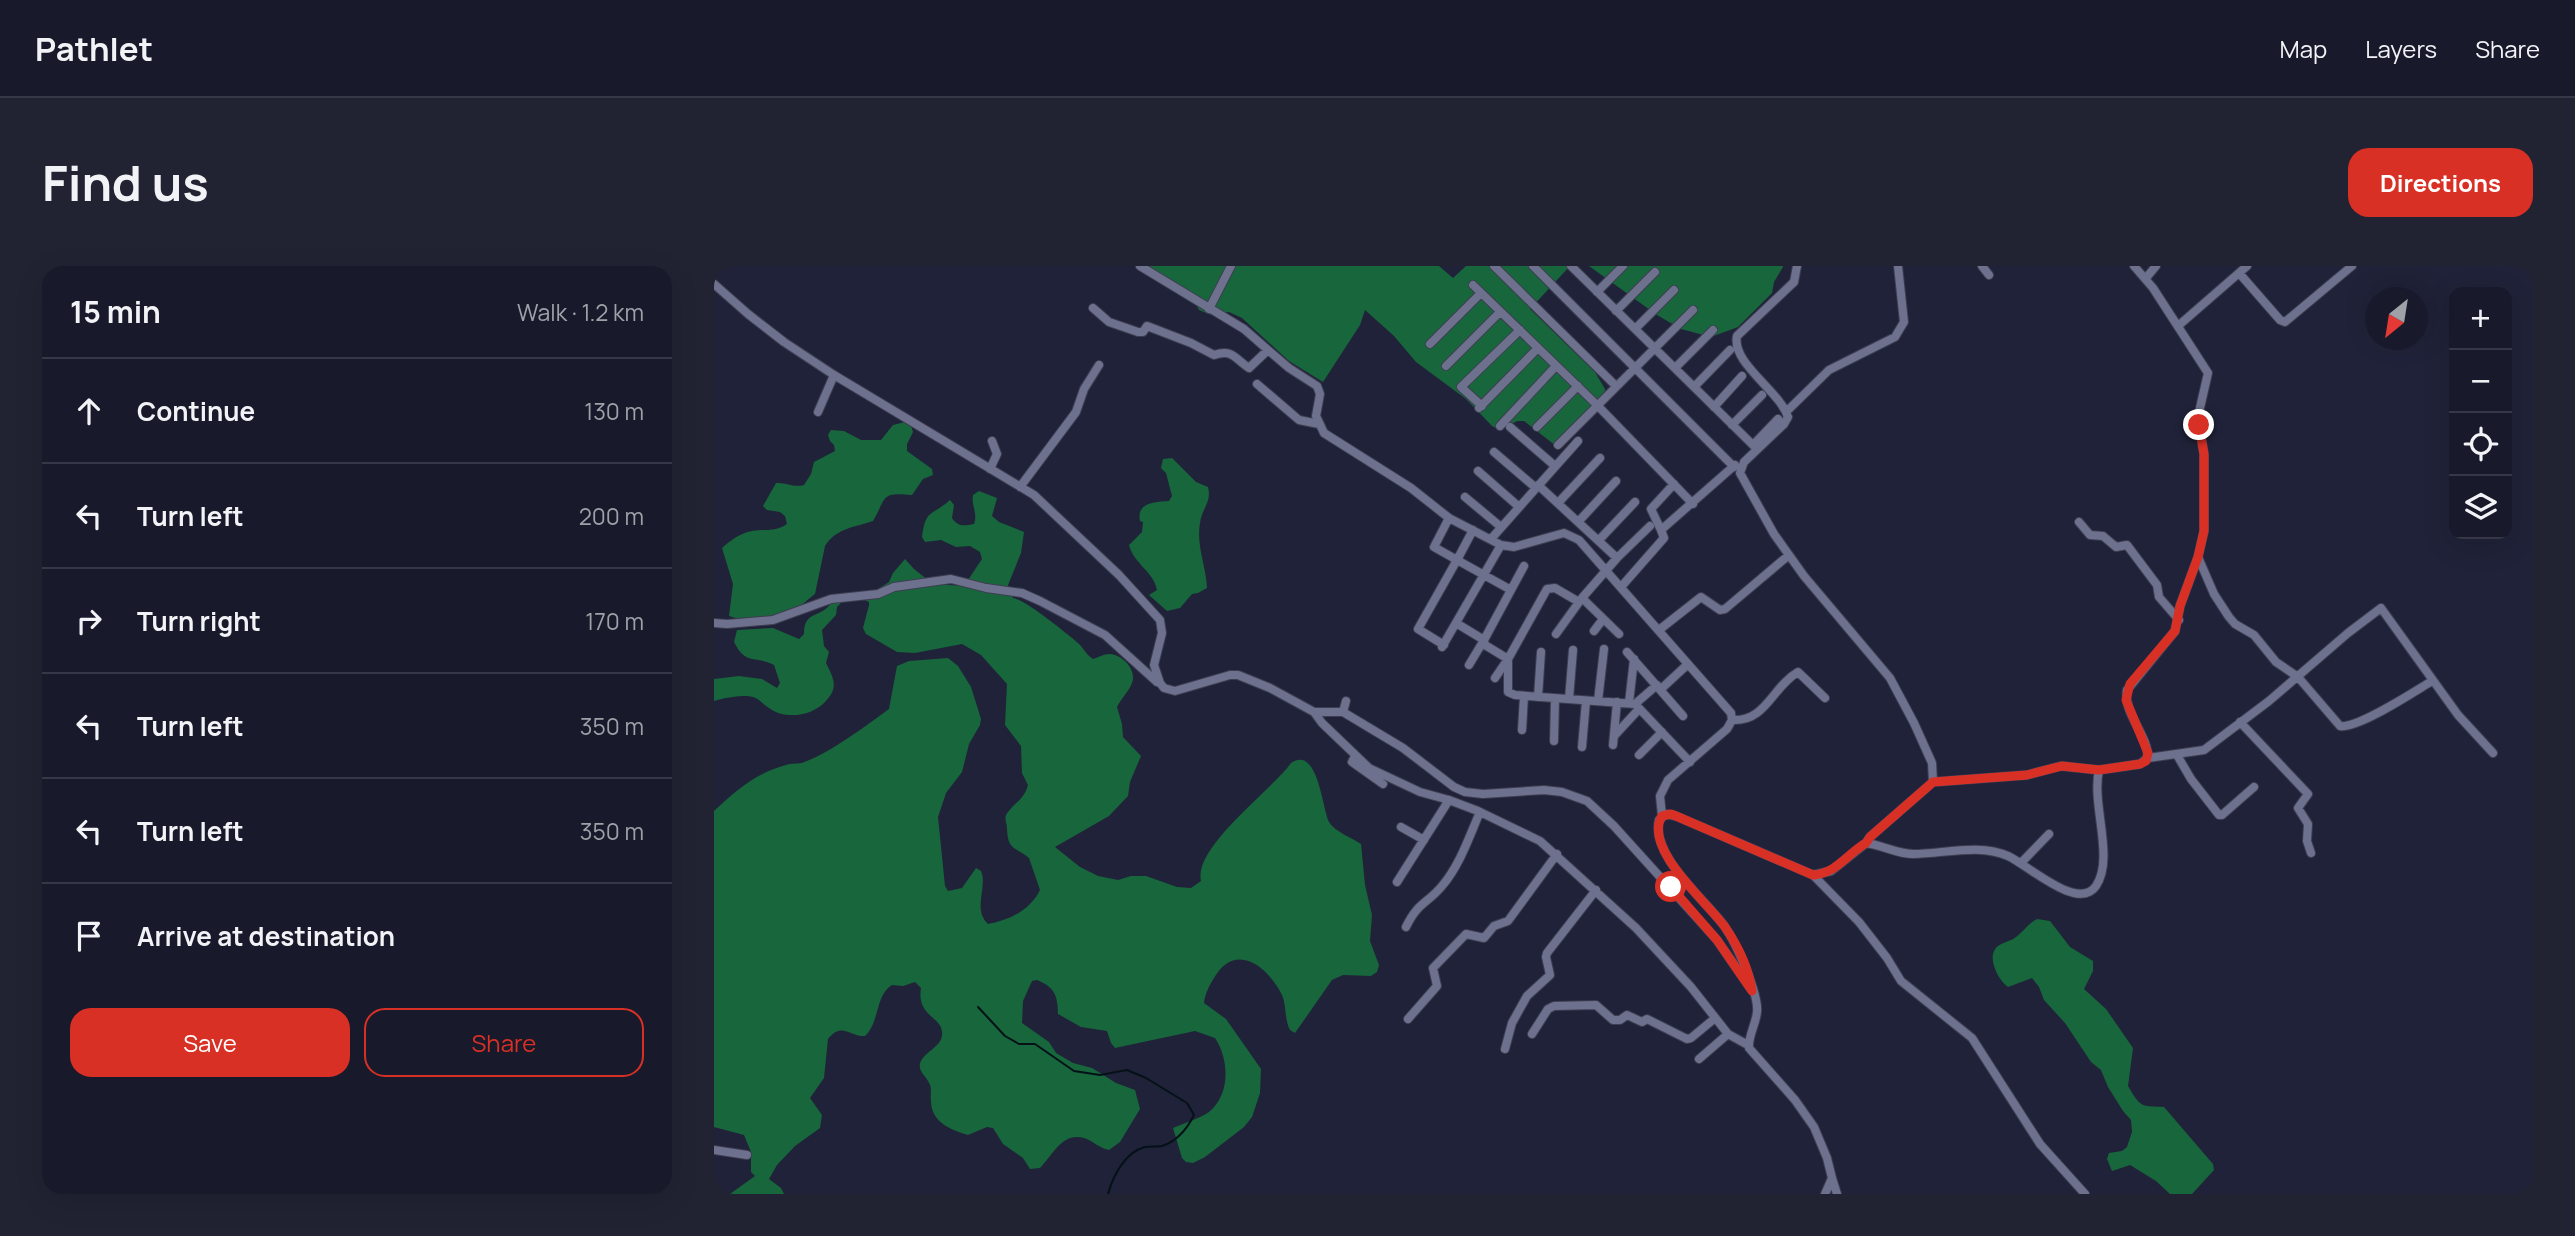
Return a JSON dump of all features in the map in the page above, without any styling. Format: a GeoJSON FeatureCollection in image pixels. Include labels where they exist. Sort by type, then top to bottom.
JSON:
{"type":"FeatureCollection","features":[{"type":"Feature","properties":{"kind":"street"},"geometry":{"type":"LineString","coordinates":[[1140,266],[1244,329],[1289,368],[1317,386],[1320,394],[1316,408],[1318,424],[1324,433],[1410,488],[1449,518],[1502,544],[1523,545],[1564,533],[1579,540],[1727,707],[1732,720]]}},
{"type":"Feature","properties":{"kind":"street"},"geometry":{"type":"LineString","coordinates":[[1209,309],[1231,266]]}},
{"type":"Feature","properties":{"kind":"street"},"geometry":{"type":"LineString","coordinates":[[1494,266],[1616,386]]}},
{"type":"Feature","properties":{"kind":"street"},"geometry":{"type":"LineString","coordinates":[[1533,266],[1734,467]]}},
{"type":"Feature","properties":{"kind":"street"},"geometry":{"type":"LineString","coordinates":[[1540,273],[1547,266]]}},
{"type":"Feature","properties":{"kind":"street"},"geometry":{"type":"LineString","coordinates":[[1571,266],[1755,447]]}},
{"type":"Feature","properties":{"kind":"street"},"geometry":{"type":"LineString","coordinates":[[1578,273],[1585,266]]}},
{"type":"Feature","properties":{"kind":"street"},"geometry":{"type":"LineString","coordinates":[[1597,292],[1623,266]]}},
{"type":"Feature","properties":{"kind":"street"},"geometry":{"type":"LineString","coordinates":[[1661,530],[1787,421],[1787,412],[1739,354],[1735,340],[1794,282],[1797,266]]}},
{"type":"Feature","properties":{"kind":"street"},"geometry":{"type":"LineString","coordinates":[[1787,412],[1829,370],[1895,337],[1904,323],[1898,266]]}},
{"type":"Feature","properties":{"kind":"street"},"geometry":{"type":"LineString","coordinates":[[1982,266],[1989,275]]}},
{"type":"Feature","properties":{"kind":"street"},"geometry":{"type":"LineString","coordinates":[[2134,266],[2146,278],[2207,373],[2199,425],[2204,454],[2204,531],[2198,557],[2180,606],[2175,631],[2127,690],[2126,700],[2143,738],[2148,758]]}},
{"type":"Feature","properties":{"kind":"street"},"geometry":{"type":"LineString","coordinates":[[2146,278],[2156,266]]}},
{"type":"Feature","properties":{"kind":"street"},"geometry":{"type":"LineString","coordinates":[[2178,326],[2246,266]]}},
{"type":"Feature","properties":{"kind":"street"},"geometry":{"type":"LineString","coordinates":[[2239,273],[2280,320],[2285,322],[2352,266]]}},
{"type":"Feature","properties":{"kind":"street"},"geometry":{"type":"LineString","coordinates":[[1616,311],[1655,272]]}},
{"type":"Feature","properties":{"kind":"street"},"geometry":{"type":"LineString","coordinates":[[714,284],[784,342],[1041,501],[1119,575],[1160,620],[1162,633],[1154,665],[1160,683]]}},
{"type":"Feature","properties":{"kind":"street"},"geometry":{"type":"LineString","coordinates":[[1473,285],[1578,386],[1693,504]]}},
{"type":"Feature","properties":{"kind":"street"},"geometry":{"type":"LineString","coordinates":[[1635,330],[1674,290]]}},
{"type":"Feature","properties":{"kind":"street"},"geometry":{"type":"LineString","coordinates":[[1430,344],[1481,293]]}},
{"type":"Feature","properties":{"kind":"street"},"geometry":{"type":"LineString","coordinates":[[1093,308],[1109,322],[1139,332],[1143,332],[1147,326],[1214,355],[1230,353],[1249,368],[1268,350]]}},
{"type":"Feature","properties":{"kind":"street"},"geometry":{"type":"LineString","coordinates":[[1558,445],[1693,310]]}},
{"type":"Feature","properties":{"kind":"street"},"geometry":{"type":"LineString","coordinates":[[1446,366],[1500,312]]}},
{"type":"Feature","properties":{"kind":"street"},"geometry":{"type":"LineString","coordinates":[[1520,330],[1461,387],[1480,407],[1538,348]]}},
{"type":"Feature","properties":{"kind":"street"},"geometry":{"type":"LineString","coordinates":[[1675,368],[1713,330]]}},
{"type":"Feature","properties":{"kind":"street"},"geometry":{"type":"LineString","coordinates":[[1694,387],[1730,350]]}},
{"type":"Feature","properties":{"kind":"street"},"geometry":{"type":"LineString","coordinates":[[1020,487],[1076,412],[1084,389],[1100,365]]}},
{"type":"Feature","properties":{"kind":"street"},"geometry":{"type":"LineString","coordinates":[[1500,426],[1556,366]]}},
{"type":"Feature","properties":{"kind":"street"},"geometry":{"type":"LineString","coordinates":[[818,412],[834,375]]}},
{"type":"Feature","properties":{"kind":"street"},"geometry":{"type":"LineString","coordinates":[[1714,407],[1742,376]]}},
{"type":"Feature","properties":{"kind":"street"},"geometry":{"type":"LineString","coordinates":[[1257,384],[1299,420],[1318,424]]}},
{"type":"Feature","properties":{"kind":"street"},"geometry":{"type":"LineString","coordinates":[[1537,427],[1578,386]]}},
{"type":"Feature","properties":{"kind":"street"},"geometry":{"type":"LineString","coordinates":[[1732,425],[1762,395]]}},
{"type":"Feature","properties":{"kind":"street"},"geometry":{"type":"LineString","coordinates":[[1778,419],[1742,466],[1743,481],[1789,555],[1890,678],[1932,763],[1933,782]]}},
{"type":"Feature","properties":{"kind":"street"},"geometry":{"type":"LineString","coordinates":[[1510,427],[1555,466]]}},
{"type":"Feature","properties":{"kind":"street"},"geometry":{"type":"LineString","coordinates":[[990,469],[997,454],[992,441]]}},
{"type":"Feature","properties":{"kind":"street"},"geometry":{"type":"LineString","coordinates":[[1491,539],[1578,441]]}},
{"type":"Feature","properties":{"kind":"street"},"geometry":{"type":"LineString","coordinates":[[1494,452],[1558,503],[1617,558]]}},
{"type":"Feature","properties":{"kind":"street"},"geometry":{"type":"LineString","coordinates":[[1558,503],[1600,458]]}},
{"type":"Feature","properties":{"kind":"street"},"geometry":{"type":"LineString","coordinates":[[1478,471],[1518,506]]}},
{"type":"Feature","properties":{"kind":"street"},"geometry":{"type":"LineString","coordinates":[[1579,522],[1616,481]]}},
{"type":"Feature","properties":{"kind":"street"},"geometry":{"type":"LineString","coordinates":[[1621,587],[1664,538],[1651,509],[1674,484]]}},
{"type":"Feature","properties":{"kind":"street"},"geometry":{"type":"LineString","coordinates":[[1465,497],[1500,527]]}},
{"type":"Feature","properties":{"kind":"street"},"geometry":{"type":"LineString","coordinates":[[1599,540],[1636,502]]}},
{"type":"Feature","properties":{"kind":"street"},"geometry":{"type":"LineString","coordinates":[[1449,518],[1434,547],[1511,590]]}},
{"type":"Feature","properties":{"kind":"street"},"geometry":{"type":"LineString","coordinates":[[2079,522],[2090,536],[2104,537],[2117,547],[2127,545],[2157,585],[2159,597],[2179,620]]}},
{"type":"Feature","properties":{"kind":"street"},"geometry":{"type":"LineString","coordinates":[[1556,634],[1580,600],[1650,526]]}},
{"type":"Feature","properties":{"kind":"street"},"geometry":{"type":"LineString","coordinates":[[1473,530],[1418,629],[1443,646],[1502,544]]}},
{"type":"Feature","properties":{"kind":"street"},"geometry":{"type":"LineString","coordinates":[[1659,630],[1701,597],[1720,610],[1725,609],[1789,555]]}},
{"type":"Feature","properties":{"kind":"street"},"geometry":{"type":"LineString","coordinates":[[2198,557],[2214,594],[2229,617],[2253,635],[2276,662],[2298,677],[2337,724],[2344,727],[2386,708],[2432,681]]}},
{"type":"Feature","properties":{"kind":"street"},"geometry":{"type":"LineString","coordinates":[[1469,665],[1524,566]]}},
{"type":"Feature","properties":{"kind":"street"},"geometry":{"type":"LineString","coordinates":[[714,623],[780,619],[831,599],[878,594],[894,587],[951,579],[1022,593],[1040,601],[1105,635],[1169,691],[1235,675],[1270,688],[1314,712],[1355,756],[1352,762],[1420,792],[1480,812],[1540,841],[1557,854],[1636,928],[1691,987],[1714,1019],[1728,1034],[1748,1045],[1795,1100],[1814,1127],[1837,1194]]}},
{"type":"Feature","properties":{"kind":"street"},"geometry":{"type":"LineString","coordinates":[[1495,678],[1550,587],[1580,600],[1619,634]]}},
{"type":"Feature","properties":{"kind":"street"},"geometry":{"type":"LineString","coordinates":[[1813,875],[1832,871],[1933,782],[2027,775],[2062,766],[2099,770],[2140,764],[2148,758],[2204,750],[2381,608],[2460,718],[2493,753]]}},
{"type":"Feature","properties":{"kind":"street"},"geometry":{"type":"LineString","coordinates":[[1594,631],[1603,619]]}},
{"type":"Feature","properties":{"kind":"street"},"geometry":{"type":"LineString","coordinates":[[1456,623],[1508,659]]}},
{"type":"Feature","properties":{"kind":"street"},"geometry":{"type":"LineString","coordinates":[[1598,701],[1604,649]]}},
{"type":"Feature","properties":{"kind":"street"},"geometry":{"type":"LineString","coordinates":[[1569,699],[1573,650]]}},
{"type":"Feature","properties":{"kind":"street"},"geometry":{"type":"LineString","coordinates":[[1538,697],[1541,652]]}},
{"type":"Feature","properties":{"kind":"street"},"geometry":{"type":"LineString","coordinates":[[1627,652],[1683,716]]}},
{"type":"Feature","properties":{"kind":"street"},"geometry":{"type":"LineString","coordinates":[[1508,659],[1508,692],[1524,696],[1634,705],[1690,762]]}},
{"type":"Feature","properties":{"kind":"street"},"geometry":{"type":"LineString","coordinates":[[1634,659],[1634,705]]}},
{"type":"Feature","properties":{"kind":"street"},"geometry":{"type":"LineString","coordinates":[[1614,735],[1634,705],[1688,664]]}},
{"type":"Feature","properties":{"kind":"street"},"geometry":{"type":"LineString","coordinates":[[1732,720],[1742,721],[1756,715],[1797,672],[1825,698]]}},
{"type":"Feature","properties":{"kind":"street"},"geometry":{"type":"LineString","coordinates":[[1522,730],[1524,696]]}},
{"type":"Feature","properties":{"kind":"street"},"geometry":{"type":"LineString","coordinates":[[1554,741],[1555,699]]}},
{"type":"Feature","properties":{"kind":"street"},"geometry":{"type":"LineString","coordinates":[[1343,712],[1346,701]]}},
{"type":"Feature","properties":{"kind":"street"},"geometry":{"type":"LineString","coordinates":[[1582,747],[1586,701]]}},
{"type":"Feature","properties":{"kind":"street"},"geometry":{"type":"LineString","coordinates":[[1613,745],[1617,702]]}},
{"type":"Feature","properties":{"kind":"street"},"geometry":{"type":"LineString","coordinates":[[1314,712],[1343,712],[1403,748],[1454,787],[1465,792],[1483,794],[1553,791],[1576,795],[1587,801],[1717,940],[1752,991]]}},
{"type":"Feature","properties":{"kind":"street"},"geometry":{"type":"LineString","coordinates":[[1732,720],[1713,742],[1668,780],[1660,796],[1662,816],[1658,828],[1662,847],[1672,864],[1725,928],[1741,956],[1751,981],[1757,1014],[1748,1045]]}},
{"type":"Feature","properties":{"kind":"street"},"geometry":{"type":"LineString","coordinates":[[2240,722],[2308,794],[2298,808],[2308,824],[2307,841],[2311,853]]}},
{"type":"Feature","properties":{"kind":"street"},"geometry":{"type":"LineString","coordinates":[[1639,755],[1662,732]]}},
{"type":"Feature","properties":{"kind":"street"},"geometry":{"type":"LineString","coordinates":[[2177,755],[2218,815],[2222,815],[2254,786]]}},
{"type":"Feature","properties":{"kind":"street"},"geometry":{"type":"LineString","coordinates":[[1367,770],[1383,784]]}},
{"type":"Feature","properties":{"kind":"street"},"geometry":{"type":"LineString","coordinates":[[1866,843],[1912,854],[1946,851],[1995,852],[2021,863],[2065,891],[2074,894],[2089,892],[2099,880],[2103,855],[2095,789],[2099,770]]}},
{"type":"Feature","properties":{"kind":"street"},"geometry":{"type":"LineString","coordinates":[[1397,882],[1449,800]]}},
{"type":"Feature","properties":{"kind":"street"},"geometry":{"type":"LineString","coordinates":[[1406,927],[1415,910],[1442,886],[1467,845],[1480,812]]}},
{"type":"Feature","properties":{"kind":"street"},"geometry":{"type":"LineString","coordinates":[[1662,816],[1671,814],[1813,875],[1859,922],[1887,957],[1901,981],[1972,1038],[2040,1144],[2085,1194]]}},
{"type":"Feature","properties":{"kind":"street"},"geometry":{"type":"LineString","coordinates":[[1401,827],[1424,840]]}},
{"type":"Feature","properties":{"kind":"street"},"geometry":{"type":"LineString","coordinates":[[2021,863],[2049,834]]}},
{"type":"Feature","properties":{"kind":"street"},"geometry":{"type":"LineString","coordinates":[[1408,1019],[1437,986],[1434,967],[1466,934],[1484,937],[1494,926],[1508,922],[1557,854]]}},
{"type":"Feature","properties":{"kind":"street"},"geometry":{"type":"LineString","coordinates":[[1504,1049],[1512,1023],[1527,996],[1550,975],[1547,953],[1596,890]]}},
{"type":"Feature","properties":{"kind":"street"},"geometry":{"type":"LineString","coordinates":[[1532,1034],[1548,1009],[1577,1004],[1596,1004],[1613,1020],[1620,1020],[1627,1015],[1642,1022],[1647,1019],[1687,1039],[1714,1019]]}},
{"type":"Feature","properties":{"kind":"street"},"geometry":{"type":"LineString","coordinates":[[1699,1059],[1728,1034]]}},
{"type":"Feature","properties":{"kind":"street"},"geometry":{"type":"LineString","coordinates":[[714,1150],[747,1155]]}},
{"type":"Feature","properties":{"kind":"street"},"geometry":{"type":"LineString","coordinates":[[1825,1194],[1832,1178]]}},
{"type":"Feature","properties":{"kind":"green space"},"geometry":{"type":"Polygon","coordinates":[[[1145,266],[1439,266],[1453,278],[1466,266],[1570,266],[1530,309],[1595,372],[1605,389],[1604,404],[1556,446],[1524,421],[1517,421],[1500,430],[1492,426],[1466,399],[1416,362],[1394,336],[1365,310],[1360,325],[1323,382],[1289,361],[1242,318],[1229,312],[1211,315],[1199,310],[1191,293],[1167,288],[1145,266]]]}},
{"type":"Feature","properties":{"kind":"green space"},"geometry":{"type":"Polygon","coordinates":[[[1589,266],[1783,267],[1774,282],[1772,293],[1738,327],[1711,337],[1681,329],[1589,266]]]}},
{"type":"Feature","properties":{"kind":"green space"},"geometry":{"type":"Polygon","coordinates":[[[905,422],[911,425],[913,432],[907,444],[907,451],[932,469],[933,475],[923,479],[912,495],[894,494],[886,498],[873,521],[835,535],[825,546],[815,594],[798,607],[787,614],[766,618],[742,619],[729,616],[733,584],[722,548],[744,533],[774,529],[787,524],[785,516],[780,512],[767,510],[763,506],[776,483],[804,485],[814,462],[835,451],[828,435],[831,430],[844,431],[861,440],[881,440],[893,425],[905,422]]]}},
{"type":"Feature","properties":{"kind":"green space"},"geometry":{"type":"Polygon","coordinates":[[[1172,458],[1196,482],[1208,487],[1209,497],[1199,531],[1207,588],[1192,594],[1180,608],[1167,611],[1149,595],[1157,590],[1155,584],[1135,558],[1129,545],[1142,532],[1141,510],[1148,504],[1169,501],[1172,496],[1166,473],[1161,468],[1163,459],[1172,458]]]}},
{"type":"Feature","properties":{"kind":"green space"},"geometry":{"type":"Polygon","coordinates":[[[979,491],[997,498],[992,516],[999,522],[1024,532],[1021,553],[1008,585],[1013,598],[1027,604],[1056,625],[1093,659],[1106,654],[1115,655],[1131,668],[1131,686],[1117,707],[1123,737],[1141,756],[1130,782],[1128,796],[1109,816],[1055,847],[1080,867],[1098,876],[1118,880],[1131,876],[1146,876],[1177,887],[1191,888],[1201,881],[1202,867],[1221,836],[1291,763],[1300,760],[1307,763],[1318,780],[1331,825],[1361,844],[1365,885],[1372,915],[1370,941],[1379,965],[1377,972],[1371,976],[1343,975],[1332,980],[1295,1033],[1288,1026],[1281,993],[1259,966],[1240,960],[1231,961],[1222,967],[1209,987],[1204,1003],[1226,1019],[1261,1069],[1260,1093],[1252,1117],[1244,1127],[1193,1163],[1182,1158],[1173,1128],[1209,1112],[1221,1096],[1226,1076],[1225,1066],[1215,1038],[1195,1031],[1115,1048],[1107,1031],[1081,1027],[1058,1014],[1056,997],[1051,989],[1037,980],[1032,981],[1023,1001],[1022,1023],[1049,1042],[1056,1053],[1135,1090],[1140,1109],[1120,1142],[1109,1150],[1084,1138],[1070,1138],[1059,1146],[1040,1168],[1030,1169],[1023,1158],[1003,1144],[993,1128],[987,1127],[968,1135],[949,1128],[938,1120],[932,1108],[931,1087],[920,1065],[923,1058],[939,1043],[941,1029],[922,1005],[921,988],[915,982],[903,986],[892,985],[883,995],[873,1024],[865,1036],[842,1030],[828,1039],[824,1078],[810,1098],[822,1115],[820,1128],[795,1146],[777,1165],[769,1179],[781,1188],[784,1194],[730,1194],[755,1176],[751,1172],[751,1152],[744,1135],[714,1127],[714,811],[755,778],[788,764],[802,763],[823,753],[889,709],[897,666],[909,661],[948,658],[958,666],[971,687],[981,719],[969,744],[962,772],[946,793],[938,817],[945,886],[948,891],[962,888],[976,868],[981,871],[981,912],[988,924],[1018,913],[1031,903],[1040,890],[1029,858],[1009,841],[1005,818],[1028,785],[1022,773],[1021,746],[1005,725],[1007,684],[981,655],[962,644],[915,653],[897,652],[866,634],[863,628],[869,602],[862,599],[889,582],[905,559],[933,584],[964,586],[982,559],[980,552],[970,546],[956,547],[941,540],[925,542],[922,537],[925,521],[930,514],[950,500],[954,505],[954,521],[961,525],[974,524],[973,495],[979,491]]]}},
{"type":"Feature","properties":{"kind":"green space"},"geometry":{"type":"Polygon","coordinates":[[[844,600],[837,607],[836,615],[822,630],[824,646],[829,652],[826,663],[834,688],[820,707],[806,713],[790,715],[775,712],[750,696],[714,701],[714,679],[739,676],[762,679],[777,688],[780,683],[774,665],[747,657],[738,649],[734,642],[737,630],[773,628],[799,639],[804,634],[810,618],[831,603],[844,600]]]}},
{"type":"Feature","properties":{"kind":"green space"},"geometry":{"type":"Polygon","coordinates":[[[2037,919],[2050,921],[2070,947],[2093,961],[2093,971],[2084,989],[2106,1009],[2133,1048],[2128,1086],[2136,1098],[2146,1106],[2164,1107],[2213,1164],[2214,1170],[2192,1194],[2170,1194],[2156,1181],[2130,1165],[2112,1171],[2107,1159],[2109,1153],[2122,1151],[2127,1147],[2132,1132],[2131,1120],[2108,1087],[2101,1070],[2091,1062],[2065,1023],[2044,1000],[2032,978],[2008,987],[1997,974],[1993,963],[1996,948],[2016,937],[2037,919]]]}},
{"type":"Feature","properties":{"kind":"waterway"},"geometry":{"type":"LineString","coordinates":[[2524,266],[2533,273]]}},
{"type":"Feature","properties":{"kind":"waterway"},"geometry":{"type":"LineString","coordinates":[[978,1007],[1005,1036],[1019,1044],[1035,1044],[1074,1071],[1100,1075],[1127,1070],[1146,1078],[1187,1103],[1194,1115],[1181,1134],[1168,1144],[1145,1147],[1131,1154],[1117,1173],[1108,1194]]}},
{"type":"Feature","properties":{"kind":"route"},"geometry":{"type":"LineString","coordinates":[[1671,887],[1717,940],[1752,991],[1741,956],[1725,928],[1672,864],[1662,847],[1658,832],[1662,816],[1671,814],[1813,875],[1823,874],[1832,871],[1866,843],[1933,782],[2027,775],[2062,766],[2099,770],[2146,761],[2148,753],[2126,696],[2130,684],[2178,626],[2180,606],[2198,557],[2204,531],[2204,454],[2199,425]]}}]}
